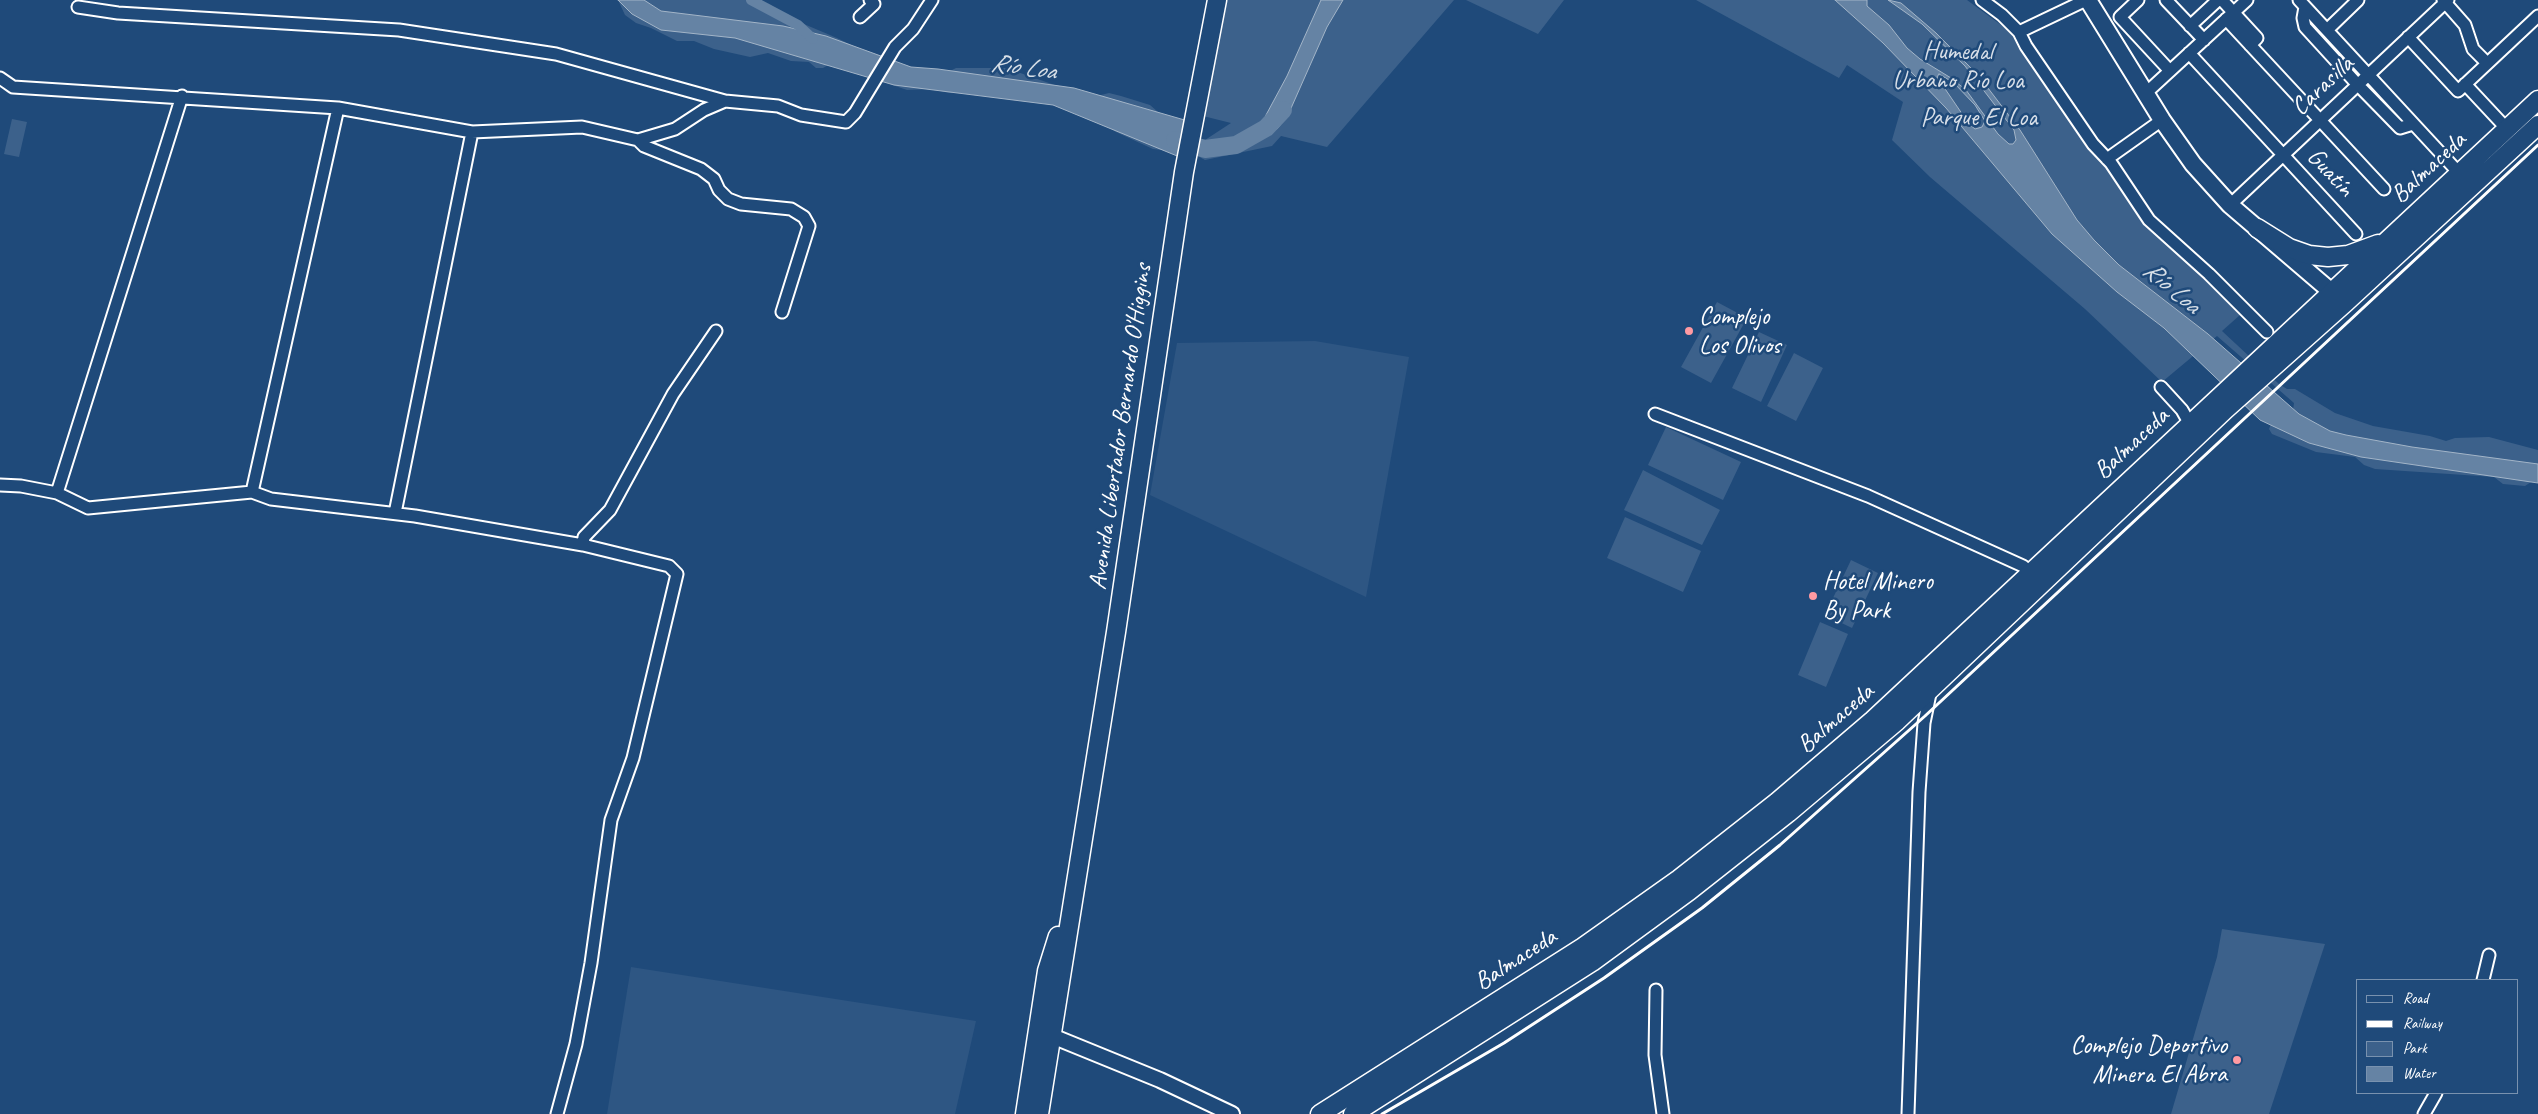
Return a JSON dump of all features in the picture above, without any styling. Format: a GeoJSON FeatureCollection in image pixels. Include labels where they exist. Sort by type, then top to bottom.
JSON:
{"type":"FeatureCollection","features":[{"type":"Feature","properties":{"kind":"main road","name":"Avenida Libertador Bernardo O'Higgins"},"geometry":{"type":"LineString","coordinates":[[1039,1114],[1117,626],[1184,172],[1196,102],[1218,0]]}},
{"type":"Feature","properties":{"kind":"main road"},"geometry":{"type":"LineString","coordinates":[[2087,0],[2162,120],[2192,164],[2230,205],[2338,298]]}},
{"type":"Feature","properties":{"kind":"main road","name":"Balmaceda"},"geometry":{"type":"LineString","coordinates":[[2338,298],[2391,236],[2538,100]]}},
{"type":"Feature","properties":{"kind":"main road","name":"Balmaceda"},"geometry":{"type":"LineString","coordinates":[[1320,1114],[1534,980],[1679,879],[1926,682],[2272,358],[2338,298],[2538,125]]}},
{"type":"Feature","properties":{"kind":"main road"},"geometry":{"type":"LineString","coordinates":[[2258,228],[2290,248],[2309,255],[2328,257],[2357,253],[2391,236]]}},
{"type":"Feature","properties":{"kind":"main road","name":"Balmaceda"},"geometry":{"type":"LineString","coordinates":[[1353,1114],[1548,990],[1641,927],[1739,852],[1897,721],[1926,682],[2030,573],[2190,424],[2222,404]]}},
{"type":"Feature","properties":{"kind":"main road","name":"Avenida Libertador Bernardo O'Higgins"},"geometry":{"type":"LineString","coordinates":[[1026,1114],[1048,971],[1079,863]]}},
{"type":"Feature","properties":{"kind":"main road"},"geometry":{"type":"LineString","coordinates":[[1021,1114],[1029,1090]]}},
{"type":"Feature","properties":{"kind":"street"},"geometry":{"type":"LineString","coordinates":[[860,17],[874,4],[870,0]]}},
{"type":"Feature","properties":{"kind":"street"},"geometry":{"type":"LineString","coordinates":[[78,7],[118,13],[399,30],[556,54],[725,101],[778,106],[800,115],[846,122],[855,113],[895,47],[912,28],[932,0]]}},
{"type":"Feature","properties":{"kind":"street"},"geometry":{"type":"LineString","coordinates":[[1982,0],[2002,15],[2019,32],[2026,46],[2093,144],[2107,159],[2149,220],[2209,274],[2267,332]]}},
{"type":"Feature","properties":{"kind":"street"},"geometry":{"type":"LineString","coordinates":[[2019,32],[2087,0]]}},
{"type":"Feature","properties":{"kind":"street"},"geometry":{"type":"LineString","coordinates":[[2138,0],[2120,17],[2170,71]]}},
{"type":"Feature","properties":{"kind":"street"},"geometry":{"type":"LineString","coordinates":[[2166,0],[2204,40]]}},
{"type":"Feature","properties":{"kind":"street"},"geometry":{"type":"LineString","coordinates":[[2190,26],[2218,0]]}},
{"type":"Feature","properties":{"kind":"street"},"geometry":{"type":"LineString","coordinates":[[2222,0],[2230,16],[2250,45],[2384,189]]}},
{"type":"Feature","properties":{"kind":"street"},"geometry":{"type":"LineString","coordinates":[[2146,93],[2247,0]]}},
{"type":"Feature","properties":{"kind":"street"},"geometry":{"type":"LineString","coordinates":[[2327,30],[2358,0]]}},
{"type":"Feature","properties":{"kind":"street"},"geometry":{"type":"LineString","coordinates":[[2445,1],[2465,25],[2473,49],[2487,63]]}},
{"type":"Feature","properties":{"kind":"street","name":"Carasilla"},"geometry":{"type":"LineString","coordinates":[[2230,205],[2445,1]]}},
{"type":"Feature","properties":{"kind":"street"},"geometry":{"type":"LineString","coordinates":[[2302,4],[2369,74],[2459,174]]}},
{"type":"Feature","properties":{"kind":"street"},"geometry":{"type":"LineString","coordinates":[[2302,4],[2305,27],[2358,85],[2400,128],[2413,124]]}},
{"type":"Feature","properties":{"kind":"street"},"geometry":{"type":"LineString","coordinates":[[2462,87],[2538,16]]}},
{"type":"Feature","properties":{"kind":"street"},"geometry":{"type":"LineString","coordinates":[[2408,37],[2507,129]]}},
{"type":"Feature","properties":{"kind":"street","name":"Guatín"},"geometry":{"type":"LineString","coordinates":[[2189,53],[2356,234]]}},
{"type":"Feature","properties":{"kind":"street"},"geometry":{"type":"LineString","coordinates":[[0,78],[13,86],[338,108],[472,132],[582,127],[638,140],[675,128],[704,110],[725,101]]}},
{"type":"Feature","properties":{"kind":"street"},"geometry":{"type":"LineString","coordinates":[[57,493],[182,96]]}},
{"type":"Feature","properties":{"kind":"street"},"geometry":{"type":"LineString","coordinates":[[252,492],[338,108]]}},
{"type":"Feature","properties":{"kind":"street"},"geometry":{"type":"LineString","coordinates":[[2107,159],[2162,120]]}},
{"type":"Feature","properties":{"kind":"street"},"geometry":{"type":"LineString","coordinates":[[395,513],[472,132]]}},
{"type":"Feature","properties":{"kind":"street"},"geometry":{"type":"LineString","coordinates":[[638,140],[644,146],[701,169],[714,179],[719,190],[728,198],[741,204],[791,209],[804,217],[809,226],[782,312]]}},
{"type":"Feature","properties":{"kind":"street"},"geometry":{"type":"LineString","coordinates":[[583,545],[584,538],[610,510],[673,394],[716,331]]}},
{"type":"Feature","properties":{"kind":"street"},"geometry":{"type":"LineString","coordinates":[[2161,387],[2182,410],[2190,424]]}},
{"type":"Feature","properties":{"kind":"street"},"geometry":{"type":"LineString","coordinates":[[1655,414],[1868,496],[2023,566],[2030,573]]}},
{"type":"Feature","properties":{"kind":"street"},"geometry":{"type":"LineString","coordinates":[[0,486],[21,486],[57,493],[88,508],[252,492],[272,499],[395,513],[583,545],[669,566],[677,574],[632,758],[610,820],[590,972],[576,1044],[557,1114]]}},
{"type":"Feature","properties":{"kind":"street"},"geometry":{"type":"LineString","coordinates":[[1908,1114],[1913,933],[1926,682]]}},
{"type":"Feature","properties":{"kind":"street"},"geometry":{"type":"LineString","coordinates":[[1897,721],[1904,718],[1914,721],[1924,732]]}},
{"type":"Feature","properties":{"kind":"street"},"geometry":{"type":"LineString","coordinates":[[2483,979],[2489,955]]}},
{"type":"Feature","properties":{"kind":"street"},"geometry":{"type":"LineString","coordinates":[[1656,990],[1655,1054],[1662,1114]]}},
{"type":"Feature","properties":{"kind":"street"},"geometry":{"type":"LineString","coordinates":[[1052,1036],[1160,1080],[1232,1114]]}},
{"type":"Feature","properties":{"kind":"street"},"geometry":{"type":"LineString","coordinates":[[2424,1114],[2435,1094]]}},
{"type":"Feature","properties":{"kind":"shaded area"},"geometry":{"type":"Polygon","coordinates":[[[1315,341],[1409,357],[1366,597],[1150,495],[1177,343],[1315,341]]]}},
{"type":"Feature","properties":{"kind":"shaded area"},"geometry":{"type":"Polygon","coordinates":[[[631,967],[976,1021],[955,1114],[607,1114],[631,967]]]}},
{"type":"Feature","properties":{"kind":"green space"},"geometry":{"type":"Polygon","coordinates":[[[618,0],[747,0],[837,38],[892,65],[946,73],[956,68],[1006,68],[1069,90],[1077,89],[1082,96],[1089,98],[1109,93],[1150,105],[1158,112],[1162,123],[1197,141],[1205,140],[1231,123],[1203,116],[1221,0],[1454,0],[1327,147],[1281,136],[1272,146],[1205,160],[1194,154],[1153,149],[1116,132],[1080,107],[989,94],[949,93],[931,89],[907,90],[830,64],[823,68],[816,68],[809,62],[791,61],[768,53],[750,57],[714,49],[694,41],[677,41],[636,23],[625,15],[618,0]]]}},
{"type":"Feature","properties":{"kind":"green space"},"geometry":{"type":"Polygon","coordinates":[[[1466,0],[1564,0],[1538,34],[1466,0]]]}},
{"type":"Feature","properties":{"kind":"green space","name":"Parque El Loa"},"geometry":{"type":"Polygon","coordinates":[[[1696,0],[1967,0],[2016,36],[2155,230],[2240,315],[2222,331],[2279,384],[2287,389],[2295,389],[2335,413],[2373,426],[2430,436],[2446,441],[2455,438],[2489,437],[2538,450],[2538,481],[2534,480],[2525,486],[2503,484],[2494,477],[2375,469],[2364,465],[2355,457],[2316,452],[2272,434],[2269,429],[2271,424],[2293,410],[2294,403],[2217,336],[2162,382],[2085,309],[1930,177],[1892,140],[1903,102],[1847,65],[1839,78],[1696,0]]]}},
{"type":"Feature","properties":{"kind":"green space"},"geometry":{"type":"Polygon","coordinates":[[[12,119],[27,122],[19,157],[4,154],[12,119]]]}},
{"type":"Feature","properties":{"kind":"green space"},"geometry":{"type":"Polygon","coordinates":[[[1717,302],[1747,318],[1711,383],[1681,367],[1717,302]]]}},
{"type":"Feature","properties":{"kind":"green space"},"geometry":{"type":"Polygon","coordinates":[[[1759,332],[1787,345],[1761,402],[1732,388],[1759,332]]]}},
{"type":"Feature","properties":{"kind":"green space"},"geometry":{"type":"Polygon","coordinates":[[[1794,353],[1823,368],[1796,421],[1767,406],[1794,353]]]}},
{"type":"Feature","properties":{"kind":"green space"},"geometry":{"type":"Polygon","coordinates":[[[1666,427],[1741,462],[1723,500],[1648,465],[1666,427]]]}},
{"type":"Feature","properties":{"kind":"green space"},"geometry":{"type":"Polygon","coordinates":[[[1643,470],[1720,510],[1702,545],[1624,510],[1643,470]]]}},
{"type":"Feature","properties":{"kind":"green space"},"geometry":{"type":"Polygon","coordinates":[[[1625,517],[1701,551],[1683,592],[1607,558],[1625,517]]]}},
{"type":"Feature","properties":{"kind":"green space"},"geometry":{"type":"Polygon","coordinates":[[[1851,560],[1878,573],[1852,628],[1825,615],[1851,560]]]}},
{"type":"Feature","properties":{"kind":"green space"},"geometry":{"type":"Polygon","coordinates":[[[1820,622],[1848,634],[1826,687],[1798,675],[1820,622]]]}},
{"type":"Feature","properties":{"kind":"green space","name":"Complejo Deportivo Minera El Abra"},"geometry":{"type":"Polygon","coordinates":[[[2222,929],[2325,944],[2269,1114],[2171,1114],[2217,957],[2222,929]]]}},
{"type":"Feature","properties":{"kind":"water"},"geometry":{"type":"Polygon","coordinates":[[[618,0],[644,0],[661,11],[783,26],[826,36],[911,67],[1074,88],[1188,121],[1182,158],[1053,105],[894,85],[735,38],[661,30],[632,14],[618,0]]]}},
{"type":"Feature","properties":{"kind":"water"},"geometry":{"type":"Polygon","coordinates":[[[1321,0],[1343,0],[1327,27],[1288,115],[1277,129],[1266,128],[1264,121],[1266,115],[1287,76],[1321,0]]]}},
{"type":"Feature","properties":{"kind":"water"},"geometry":{"type":"Polygon","coordinates":[[[1835,0],[1867,0],[1867,6],[1889,25],[1907,48],[1966,90],[1998,134],[2009,144],[2013,144],[2016,140],[2014,130],[1965,66],[1922,24],[1888,0],[1901,3],[1936,33],[1978,75],[2020,130],[2077,220],[2094,240],[2119,265],[2208,334],[2299,414],[2330,431],[2346,435],[2412,447],[2538,464],[2538,483],[2361,457],[2309,443],[2260,420],[2164,328],[2117,292],[2052,234],[1946,108],[1883,43],[1835,0]],[[1939,74],[1937,77],[1969,124],[1975,129],[1982,127],[1985,121],[1975,105],[1954,83],[1939,74]]]}},
{"type":"Feature","properties":{"kind":"waterway"},"geometry":{"type":"LineString","coordinates":[[751,0],[798,25],[813,39]]}},
{"type":"Feature","properties":{"kind":"waterway","name":"Río Loa"},"geometry":{"type":"LineString","coordinates":[[1175,140],[1205,149],[1236,145],[1266,128],[1283,110]]}},
{"type":"Feature","properties":{"kind":"railway"},"geometry":{"type":"LineString","coordinates":[[1382,1114],[1504,1043],[1604,978],[1702,908],[1780,845],[1925,716],[2538,145]]}},
{"type":"Feature","properties":{"kind":"place","name":"Complejo Los Olivos"},"geometry":{"type":"Point","coordinates":[1689,331]}},
{"type":"Feature","properties":{"kind":"place","name":"Hotel Minero By Park"},"geometry":{"type":"Point","coordinates":[1813,596]}},
{"type":"Feature","properties":{"kind":"place","name":"Complejo Deportivo Minera El Abra"},"geometry":{"type":"Point","coordinates":[2237,1060]}},
{"type":"Feature","properties":{"kind":"park label","name":"Humedal Urbano Río Loa"},"geometry":{"type":"Point","coordinates":[1958,66]}}]}
